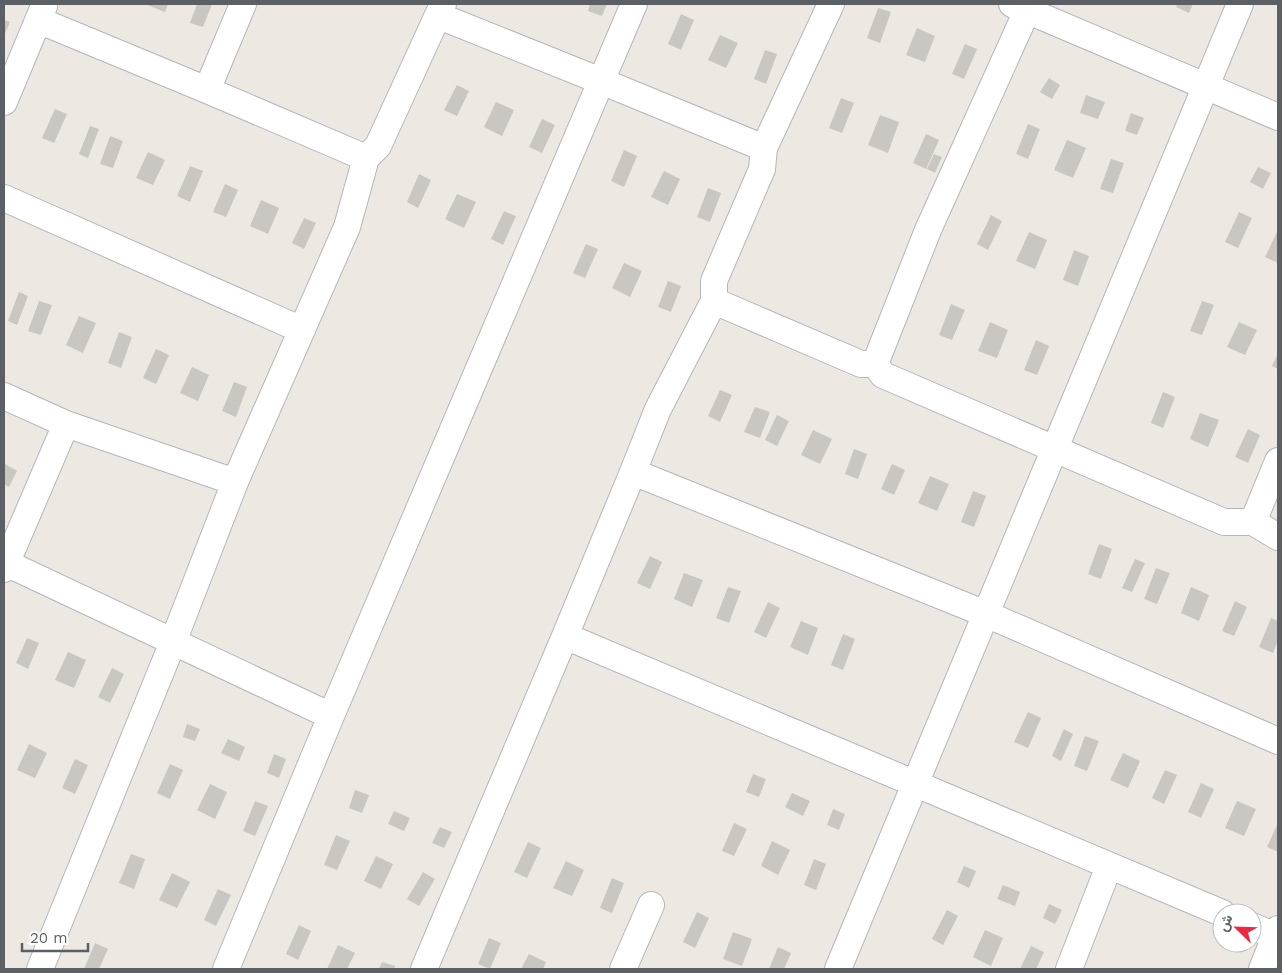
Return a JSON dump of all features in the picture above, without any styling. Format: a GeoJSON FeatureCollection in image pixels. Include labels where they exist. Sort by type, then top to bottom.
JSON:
{"type":"FeatureCollection","features":[{"type":"Feature","properties":{"kind":"street"},"geometry":{"type":"LineString","coordinates":[[207,90],[242,4]]}},
{"type":"Feature","properties":{"kind":"street"},"geometry":{"type":"LineString","coordinates":[[226,969],[634,4]]}},
{"type":"Feature","properties":{"kind":"street"},"geometry":{"type":"LineString","coordinates":[[424,969],[565,636],[658,409],[714,301],[714,281],[762,170],[764,148],[831,4]]}},
{"type":"Feature","properties":{"kind":"street"},"geometry":{"type":"LineString","coordinates":[[838,969],[1240,4]]}},
{"type":"Feature","properties":{"kind":"street"},"geometry":{"type":"LineString","coordinates":[[875,364],[928,230],[1022,6],[1278,117]]}},
{"type":"Feature","properties":{"kind":"street"},"geometry":{"type":"LineString","coordinates":[[40,969],[173,642],[235,482],[347,227],[366,158],[378,146],[441,10],[601,81],[764,148]]}},
{"type":"Feature","properties":{"kind":"street"},"geometry":{"type":"LineString","coordinates":[[4,102],[42,12],[207,90],[366,158]]}},
{"type":"Feature","properties":{"kind":"street"},"geometry":{"type":"LineString","coordinates":[[4,198],[302,330]]}},
{"type":"Feature","properties":{"kind":"street"},"geometry":{"type":"LineString","coordinates":[[714,301],[861,364],[875,364]]}},
{"type":"Feature","properties":{"kind":"street"},"geometry":{"type":"LineString","coordinates":[[875,364],[883,375],[1054,450],[1224,522],[1253,522],[1278,536]]}},
{"type":"Feature","properties":{"kind":"street"},"geometry":{"type":"LineString","coordinates":[[4,396],[66,424],[235,482]]}},
{"type":"Feature","properties":{"kind":"street"},"geometry":{"type":"LineString","coordinates":[[66,424],[5,566],[332,716]]}},
{"type":"Feature","properties":{"kind":"street"},"geometry":{"type":"LineString","coordinates":[[1253,522],[1278,461]]}},
{"type":"Feature","properties":{"kind":"street"},"geometry":{"type":"LineString","coordinates":[[633,472],[986,614],[1278,741]]}},
{"type":"Feature","properties":{"kind":"street"},"geometry":{"type":"LineString","coordinates":[[565,636],[1212,909]]}},
{"type":"Feature","properties":{"kind":"street"},"geometry":{"type":"LineString","coordinates":[[1070,969],[1109,866]]}},
{"type":"Feature","properties":{"kind":"street"},"geometry":{"type":"LineString","coordinates":[[623,969],[651,905]]}},
{"type":"Feature","properties":{"kind":"street"},"geometry":{"type":"LineString","coordinates":[[1262,969],[1268,930]]}},
{"type":"Feature","properties":{"kind":"building"},"geometry":{"type":"Polygon","coordinates":[[[145,4],[168,4],[165,12],[145,4]]]}},
{"type":"Feature","properties":{"kind":"building"},"geometry":{"type":"Polygon","coordinates":[[[197,4],[212,4],[203,27],[190,23],[197,4]]]}},
{"type":"Feature","properties":{"kind":"building"},"geometry":{"type":"Polygon","coordinates":[[[590,4],[607,4],[602,16],[588,11],[590,4]]]}},
{"type":"Feature","properties":{"kind":"building"},"geometry":{"type":"Polygon","coordinates":[[[1177,4],[1193,4],[1189,13],[1176,7],[1177,4]]]}},
{"type":"Feature","properties":{"kind":"building"},"geometry":{"type":"Polygon","coordinates":[[[878,8],[891,12],[880,43],[867,38],[878,8]]]}},
{"type":"Feature","properties":{"kind":"building"},"geometry":{"type":"Polygon","coordinates":[[[681,14],[694,20],[681,50],[668,44],[681,14]]]}},
{"type":"Feature","properties":{"kind":"building"},"geometry":{"type":"Polygon","coordinates":[[[4,20],[10,22],[4,36],[4,20]]]}},
{"type":"Feature","properties":{"kind":"building"},"geometry":{"type":"Polygon","coordinates":[[[917,28],[935,36],[925,62],[906,55],[917,28]]]}},
{"type":"Feature","properties":{"kind":"building"},"geometry":{"type":"Polygon","coordinates":[[[720,35],[738,43],[726,68],[708,60],[720,35]]]}},
{"type":"Feature","properties":{"kind":"building"},"geometry":{"type":"Polygon","coordinates":[[[965,44],[977,49],[964,79],[952,74],[965,44]]]}},
{"type":"Feature","properties":{"kind":"building"},"geometry":{"type":"Polygon","coordinates":[[[765,50],[777,54],[766,84],[754,79],[765,50]]]}},
{"type":"Feature","properties":{"kind":"building"},"geometry":{"type":"Polygon","coordinates":[[[1049,78],[1060,85],[1052,99],[1040,92],[1049,78]]]}},
{"type":"Feature","properties":{"kind":"building"},"geometry":{"type":"Polygon","coordinates":[[[457,85],[469,91],[457,116],[444,110],[457,85]]]}},
{"type":"Feature","properties":{"kind":"building"},"geometry":{"type":"Polygon","coordinates":[[[1086,95],[1105,102],[1098,119],[1080,113],[1086,95]]]}},
{"type":"Feature","properties":{"kind":"building"},"geometry":{"type":"Polygon","coordinates":[[[841,98],[854,103],[842,133],[829,128],[841,98]]]}},
{"type":"Feature","properties":{"kind":"building"},"geometry":{"type":"Polygon","coordinates":[[[496,102],[514,110],[502,136],[484,127],[496,102]]]}},
{"type":"Feature","properties":{"kind":"building"},"geometry":{"type":"Polygon","coordinates":[[[55,109],[67,114],[54,143],[42,138],[55,109]]]}},
{"type":"Feature","properties":{"kind":"building"},"geometry":{"type":"Polygon","coordinates":[[[1131,113],[1144,118],[1137,135],[1125,131],[1131,113]]]}},
{"type":"Feature","properties":{"kind":"building"},"geometry":{"type":"Polygon","coordinates":[[[880,115],[899,122],[888,153],[868,145],[880,115]]]}},
{"type":"Feature","properties":{"kind":"building"},"geometry":{"type":"Polygon","coordinates":[[[542,119],[555,125],[542,153],[529,147],[542,119]]]}},
{"type":"Feature","properties":{"kind":"building"},"geometry":{"type":"Polygon","coordinates":[[[1028,124],[1040,129],[1028,159],[1016,154],[1028,124]]]}},
{"type":"Feature","properties":{"kind":"building"},"geometry":{"type":"Polygon","coordinates":[[[90,126],[99,129],[88,158],[79,154],[90,126]]]}},
{"type":"Feature","properties":{"kind":"building"},"geometry":{"type":"Polygon","coordinates":[[[926,134],[939,140],[926,169],[913,163],[926,134]]]}},
{"type":"Feature","properties":{"kind":"building"},"geometry":{"type":"Polygon","coordinates":[[[110,136],[123,141],[113,168],[100,164],[110,136]]]}},
{"type":"Feature","properties":{"kind":"building"},"geometry":{"type":"Polygon","coordinates":[[[1067,140],[1086,148],[1073,178],[1054,170],[1067,140]]]}},
{"type":"Feature","properties":{"kind":"building"},"geometry":{"type":"Polygon","coordinates":[[[624,150],[637,156],[624,187],[611,181],[624,150]]]}},
{"type":"Feature","properties":{"kind":"building"},"geometry":{"type":"Polygon","coordinates":[[[148,152],[165,160],[153,185],[136,178],[148,152]]]}},
{"type":"Feature","properties":{"kind":"building"},"geometry":{"type":"Polygon","coordinates":[[[934,154],[942,157],[935,173],[927,169],[934,154]]]}},
{"type":"Feature","properties":{"kind":"building"},"geometry":{"type":"Polygon","coordinates":[[[1111,159],[1124,163],[1113,193],[1100,189],[1111,159]]]}},
{"type":"Feature","properties":{"kind":"building"},"geometry":{"type":"Polygon","coordinates":[[[190,166],[203,171],[190,202],[177,196],[190,166]]]}},
{"type":"Feature","properties":{"kind":"building"},"geometry":{"type":"Polygon","coordinates":[[[1258,167],[1271,173],[1263,189],[1250,182],[1258,167]]]}},
{"type":"Feature","properties":{"kind":"building"},"geometry":{"type":"Polygon","coordinates":[[[664,171],[680,179],[668,205],[651,197],[664,171]]]}},
{"type":"Feature","properties":{"kind":"building"},"geometry":{"type":"Polygon","coordinates":[[[419,174],[431,180],[418,208],[407,202],[419,174]]]}},
{"type":"Feature","properties":{"kind":"building"},"geometry":{"type":"Polygon","coordinates":[[[225,184],[238,190],[226,217],[213,212],[225,184]]]}},
{"type":"Feature","properties":{"kind":"building"},"geometry":{"type":"Polygon","coordinates":[[[708,188],[721,193],[710,222],[697,217],[708,188]]]}},
{"type":"Feature","properties":{"kind":"building"},"geometry":{"type":"Polygon","coordinates":[[[457,194],[476,202],[464,228],[445,219],[457,194]]]}},
{"type":"Feature","properties":{"kind":"building"},"geometry":{"type":"Polygon","coordinates":[[[261,200],[279,208],[268,234],[250,226],[261,200]]]}},
{"type":"Feature","properties":{"kind":"building"},"geometry":{"type":"Polygon","coordinates":[[[504,211],[516,216],[503,245],[491,239],[504,211]]]}},
{"type":"Feature","properties":{"kind":"building"},"geometry":{"type":"Polygon","coordinates":[[[1239,212],[1252,218],[1238,248],[1225,242],[1239,212]]]}},
{"type":"Feature","properties":{"kind":"building"},"geometry":{"type":"Polygon","coordinates":[[[991,215],[1002,221],[988,250],[977,244],[991,215]]]}},
{"type":"Feature","properties":{"kind":"building"},"geometry":{"type":"Polygon","coordinates":[[[304,218],[316,223],[304,249],[292,243],[304,218]]]}},
{"type":"Feature","properties":{"kind":"building"},"geometry":{"type":"Polygon","coordinates":[[[1278,230],[1278,263],[1265,257],[1278,230]]]}},
{"type":"Feature","properties":{"kind":"building"},"geometry":{"type":"Polygon","coordinates":[[[1029,232],[1047,240],[1035,269],[1016,261],[1029,232]]]}},
{"type":"Feature","properties":{"kind":"building"},"geometry":{"type":"Polygon","coordinates":[[[586,244],[598,249],[585,278],[573,273],[586,244]]]}},
{"type":"Feature","properties":{"kind":"building"},"geometry":{"type":"Polygon","coordinates":[[[1074,250],[1089,256],[1078,286],[1063,280],[1074,250]]]}},
{"type":"Feature","properties":{"kind":"building"},"geometry":{"type":"Polygon","coordinates":[[[624,263],[642,271],[630,297],[612,288],[624,263]]]}},
{"type":"Feature","properties":{"kind":"building"},"geometry":{"type":"Polygon","coordinates":[[[668,281],[681,286],[671,312],[658,307],[668,281]]]}},
{"type":"Feature","properties":{"kind":"building"},"geometry":{"type":"Polygon","coordinates":[[[19,292],[28,296],[17,325],[8,321],[19,292]]]}},
{"type":"Feature","properties":{"kind":"building"},"geometry":{"type":"Polygon","coordinates":[[[39,301],[52,305],[41,335],[28,331],[39,301]]]}},
{"type":"Feature","properties":{"kind":"building"},"geometry":{"type":"Polygon","coordinates":[[[1202,301],[1214,305],[1202,335],[1190,331],[1202,301]]]}},
{"type":"Feature","properties":{"kind":"building"},"geometry":{"type":"Polygon","coordinates":[[[951,304],[965,310],[952,340],[939,335],[951,304]]]}},
{"type":"Feature","properties":{"kind":"building"},"geometry":{"type":"Polygon","coordinates":[[[79,316],[96,323],[83,353],[66,345],[79,316]]]}},
{"type":"Feature","properties":{"kind":"building"},"geometry":{"type":"Polygon","coordinates":[[[990,322],[1008,330],[997,358],[978,351],[990,322]]]}},
{"type":"Feature","properties":{"kind":"building"},"geometry":{"type":"Polygon","coordinates":[[[1239,322],[1257,330],[1245,355],[1227,347],[1239,322]]]}},
{"type":"Feature","properties":{"kind":"building"},"geometry":{"type":"Polygon","coordinates":[[[119,332],[132,337],[121,368],[108,363],[119,332]]]}},
{"type":"Feature","properties":{"kind":"building"},"geometry":{"type":"Polygon","coordinates":[[[1036,340],[1049,346],[1037,375],[1024,370],[1036,340]]]}},
{"type":"Feature","properties":{"kind":"building"},"geometry":{"type":"Polygon","coordinates":[[[156,349],[169,355],[156,384],[143,378],[156,349]]]}},
{"type":"Feature","properties":{"kind":"building"},"geometry":{"type":"Polygon","coordinates":[[[1278,353],[1278,369],[1272,366],[1278,353]]]}},
{"type":"Feature","properties":{"kind":"building"},"geometry":{"type":"Polygon","coordinates":[[[192,367],[209,375],[198,401],[180,393],[192,367]]]}},
{"type":"Feature","properties":{"kind":"building"},"geometry":{"type":"Polygon","coordinates":[[[234,382],[247,387],[236,417],[222,411],[234,382]]]}},
{"type":"Feature","properties":{"kind":"building"},"geometry":{"type":"Polygon","coordinates":[[[720,390],[732,395],[720,422],[708,416],[720,390]]]}},
{"type":"Feature","properties":{"kind":"building"},"geometry":{"type":"Polygon","coordinates":[[[1163,392],[1175,397],[1163,428],[1151,423],[1163,392]]]}},
{"type":"Feature","properties":{"kind":"building"},"geometry":{"type":"Polygon","coordinates":[[[755,407],[770,412],[760,438],[744,432],[755,407]]]}},
{"type":"Feature","properties":{"kind":"building"},"geometry":{"type":"Polygon","coordinates":[[[1200,413],[1219,420],[1208,447],[1190,439],[1200,413]]]}},
{"type":"Feature","properties":{"kind":"building"},"geometry":{"type":"Polygon","coordinates":[[[777,415],[789,421],[777,446],[765,440],[777,415]]]}},
{"type":"Feature","properties":{"kind":"building"},"geometry":{"type":"Polygon","coordinates":[[[1248,429],[1260,435],[1248,463],[1235,457],[1248,429]]]}},
{"type":"Feature","properties":{"kind":"building"},"geometry":{"type":"Polygon","coordinates":[[[813,430],[832,439],[820,464],[801,455],[813,430]]]}},
{"type":"Feature","properties":{"kind":"building"},"geometry":{"type":"Polygon","coordinates":[[[854,449],[867,454],[858,479],[845,474],[854,449]]]}},
{"type":"Feature","properties":{"kind":"building"},"geometry":{"type":"Polygon","coordinates":[[[5,464],[17,471],[9,487],[4,484],[5,464]]]}},
{"type":"Feature","properties":{"kind":"building"},"geometry":{"type":"Polygon","coordinates":[[[892,464],[905,470],[894,495],[881,489],[892,464]]]}},
{"type":"Feature","properties":{"kind":"building"},"geometry":{"type":"Polygon","coordinates":[[[930,476],[949,484],[937,511],[918,503],[930,476]]]}},
{"type":"Feature","properties":{"kind":"building"},"geometry":{"type":"Polygon","coordinates":[[[973,491],[986,496],[974,527],[961,522],[973,491]]]}},
{"type":"Feature","properties":{"kind":"building"},"geometry":{"type":"Polygon","coordinates":[[[1099,544],[1112,549],[1101,579],[1088,574],[1099,544]]]}},
{"type":"Feature","properties":{"kind":"building"},"geometry":{"type":"Polygon","coordinates":[[[650,556],[662,562],[650,589],[637,583],[650,556]]]}},
{"type":"Feature","properties":{"kind":"building"},"geometry":{"type":"Polygon","coordinates":[[[1135,559],[1145,563],[1132,592],[1122,588],[1135,559]]]}},
{"type":"Feature","properties":{"kind":"building"},"geometry":{"type":"Polygon","coordinates":[[[1156,568],[1170,573],[1157,604],[1144,599],[1156,568]]]}},
{"type":"Feature","properties":{"kind":"building"},"geometry":{"type":"Polygon","coordinates":[[[684,573],[703,580],[692,607],[674,599],[684,573]]]}},
{"type":"Feature","properties":{"kind":"building"},"geometry":{"type":"Polygon","coordinates":[[[728,587],[741,591],[729,623],[716,618],[728,587]]]}},
{"type":"Feature","properties":{"kind":"building"},"geometry":{"type":"Polygon","coordinates":[[[1191,587],[1209,595],[1199,621],[1181,613],[1191,587]]]}},
{"type":"Feature","properties":{"kind":"building"},"geometry":{"type":"Polygon","coordinates":[[[1235,601],[1247,607],[1234,636],[1222,631],[1235,601]]]}},
{"type":"Feature","properties":{"kind":"building"},"geometry":{"type":"Polygon","coordinates":[[[768,602],[780,608],[766,638],[754,632],[768,602]]]}},
{"type":"Feature","properties":{"kind":"building"},"geometry":{"type":"Polygon","coordinates":[[[1271,618],[1278,621],[1278,640],[1273,653],[1259,647],[1271,618]]]}},
{"type":"Feature","properties":{"kind":"building"},"geometry":{"type":"Polygon","coordinates":[[[801,621],[818,628],[808,655],[790,647],[801,621]]]}},
{"type":"Feature","properties":{"kind":"building"},"geometry":{"type":"Polygon","coordinates":[[[843,634],[855,639],[843,670],[831,665],[843,634]]]}},
{"type":"Feature","properties":{"kind":"building"},"geometry":{"type":"Polygon","coordinates":[[[27,638],[39,643],[28,669],[16,663],[27,638]]]}},
{"type":"Feature","properties":{"kind":"building"},"geometry":{"type":"Polygon","coordinates":[[[68,652],[86,660],[74,688],[55,680],[68,652]]]}},
{"type":"Feature","properties":{"kind":"building"},"geometry":{"type":"Polygon","coordinates":[[[112,668],[124,674],[110,703],[98,697],[112,668]]]}},
{"type":"Feature","properties":{"kind":"building"},"geometry":{"type":"Polygon","coordinates":[[[1028,712],[1041,718],[1028,748],[1014,742],[1028,712]]]}},
{"type":"Feature","properties":{"kind":"building"},"geometry":{"type":"Polygon","coordinates":[[[187,724],[200,729],[195,741],[183,737],[187,724]]]}},
{"type":"Feature","properties":{"kind":"building"},"geometry":{"type":"Polygon","coordinates":[[[1064,729],[1073,734],[1061,761],[1052,756],[1064,729]]]}},
{"type":"Feature","properties":{"kind":"building"},"geometry":{"type":"Polygon","coordinates":[[[1085,736],[1099,741],[1087,771],[1074,766],[1085,736]]]}},
{"type":"Feature","properties":{"kind":"building"},"geometry":{"type":"Polygon","coordinates":[[[228,739],[245,747],[239,761],[221,753],[228,739]]]}},
{"type":"Feature","properties":{"kind":"building"},"geometry":{"type":"Polygon","coordinates":[[[29,744],[47,753],[35,778],[17,770],[29,744]]]}},
{"type":"Feature","properties":{"kind":"building"},"geometry":{"type":"Polygon","coordinates":[[[1123,753],[1140,761],[1128,788],[1110,780],[1123,753]]]}},
{"type":"Feature","properties":{"kind":"building"},"geometry":{"type":"Polygon","coordinates":[[[274,754],[286,759],[279,778],[267,773],[274,754]]]}},
{"type":"Feature","properties":{"kind":"building"},"geometry":{"type":"Polygon","coordinates":[[[75,759],[88,765],[75,794],[62,788],[75,759]]]}},
{"type":"Feature","properties":{"kind":"building"},"geometry":{"type":"Polygon","coordinates":[[[170,764],[183,770],[170,799],[157,793],[170,764]]]}},
{"type":"Feature","properties":{"kind":"building"},"geometry":{"type":"Polygon","coordinates":[[[1165,770],[1177,775],[1164,804],[1152,798],[1165,770]]]}},
{"type":"Feature","properties":{"kind":"building"},"geometry":{"type":"Polygon","coordinates":[[[753,774],[766,779],[759,797],[746,792],[753,774]]]}},
{"type":"Feature","properties":{"kind":"building"},"geometry":{"type":"Polygon","coordinates":[[[1201,783],[1214,789],[1201,818],[1188,812],[1201,783]]]}},
{"type":"Feature","properties":{"kind":"building"},"geometry":{"type":"Polygon","coordinates":[[[210,784],[227,792],[215,819],[197,810],[210,784]]]}},
{"type":"Feature","properties":{"kind":"building"},"geometry":{"type":"Polygon","coordinates":[[[355,790],[369,795],[362,813],[349,808],[355,790]]]}},
{"type":"Feature","properties":{"kind":"building"},"geometry":{"type":"Polygon","coordinates":[[[792,793],[810,801],[803,816],[785,807],[792,793]]]}},
{"type":"Feature","properties":{"kind":"building"},"geometry":{"type":"Polygon","coordinates":[[[255,801],[268,806],[255,836],[243,831],[255,801]]]}},
{"type":"Feature","properties":{"kind":"building"},"geometry":{"type":"Polygon","coordinates":[[[1237,801],[1256,809],[1244,836],[1225,828],[1237,801]]]}},
{"type":"Feature","properties":{"kind":"building"},"geometry":{"type":"Polygon","coordinates":[[[833,809],[845,814],[839,830],[827,825],[833,809]]]}},
{"type":"Feature","properties":{"kind":"building"},"geometry":{"type":"Polygon","coordinates":[[[394,811],[410,818],[404,831],[388,824],[394,811]]]}},
{"type":"Feature","properties":{"kind":"building"},"geometry":{"type":"Polygon","coordinates":[[[734,823],[747,829],[734,856],[722,851],[734,823]]]}},
{"type":"Feature","properties":{"kind":"building"},"geometry":{"type":"Polygon","coordinates":[[[1278,823],[1278,852],[1267,847],[1278,823]]]}},
{"type":"Feature","properties":{"kind":"building"},"geometry":{"type":"Polygon","coordinates":[[[440,827],[452,832],[444,848],[432,843],[440,827]]]}},
{"type":"Feature","properties":{"kind":"building"},"geometry":{"type":"Polygon","coordinates":[[[336,835],[350,841],[337,870],[324,865],[336,835]]]}},
{"type":"Feature","properties":{"kind":"building"},"geometry":{"type":"Polygon","coordinates":[[[772,841],[790,850],[778,875],[761,866],[772,841]]]}},
{"type":"Feature","properties":{"kind":"building"},"geometry":{"type":"Polygon","coordinates":[[[528,842],[541,848],[527,878],[514,872],[528,842]]]}},
{"type":"Feature","properties":{"kind":"building"},"geometry":{"type":"Polygon","coordinates":[[[131,854],[145,859],[134,889],[119,883],[131,854]]]}},
{"type":"Feature","properties":{"kind":"building"},"geometry":{"type":"Polygon","coordinates":[[[376,856],[393,864],[381,889],[364,881],[376,856]]]}},
{"type":"Feature","properties":{"kind":"building"},"geometry":{"type":"Polygon","coordinates":[[[814,859],[826,864],[816,890],[804,885],[814,859]]]}},
{"type":"Feature","properties":{"kind":"building"},"geometry":{"type":"Polygon","coordinates":[[[566,861],[584,870],[572,896],[553,888],[566,861]]]}},
{"type":"Feature","properties":{"kind":"building"},"geometry":{"type":"Polygon","coordinates":[[[964,866],[976,871],[969,888],[957,882],[964,866]]]}},
{"type":"Feature","properties":{"kind":"building"},"geometry":{"type":"Polygon","coordinates":[[[423,872],[435,879],[419,906],[407,899],[423,872]]]}},
{"type":"Feature","properties":{"kind":"building"},"geometry":{"type":"Polygon","coordinates":[[[172,873],[190,882],[177,908],[159,900],[172,873]]]}},
{"type":"Feature","properties":{"kind":"building"},"geometry":{"type":"Polygon","coordinates":[[[612,878],[624,883],[612,913],[600,908],[612,878]]]}},
{"type":"Feature","properties":{"kind":"building"},"geometry":{"type":"Polygon","coordinates":[[[1003,885],[1020,892],[1015,906],[997,899],[1003,885]]]}},
{"type":"Feature","properties":{"kind":"building"},"geometry":{"type":"Polygon","coordinates":[[[218,889],[231,895],[216,926],[204,920],[218,889]]]}},
{"type":"Feature","properties":{"kind":"building"},"geometry":{"type":"Polygon","coordinates":[[[1049,904],[1062,910],[1055,924],[1043,918],[1049,904]]]}},
{"type":"Feature","properties":{"kind":"building"},"geometry":{"type":"Polygon","coordinates":[[[947,910],[958,916],[943,945],[932,939],[947,910]]]}},
{"type":"Feature","properties":{"kind":"building"},"geometry":{"type":"Polygon","coordinates":[[[697,912],[709,918],[695,948],[683,942],[697,912]]]}},
{"type":"Feature","properties":{"kind":"building"},"geometry":{"type":"Polygon","coordinates":[[[299,925],[311,931],[298,960],[286,954],[299,925]]]}},
{"type":"Feature","properties":{"kind":"building"},"geometry":{"type":"Polygon","coordinates":[[[985,930],[1003,938],[991,966],[973,957],[985,930]]]}},
{"type":"Feature","properties":{"kind":"building"},"geometry":{"type":"Polygon","coordinates":[[[733,932],[752,939],[742,966],[723,959],[733,932]]]}},
{"type":"Feature","properties":{"kind":"building"},"geometry":{"type":"Polygon","coordinates":[[[489,938],[501,943],[490,969],[478,964],[489,938]]]}},
{"type":"Feature","properties":{"kind":"building"},"geometry":{"type":"Polygon","coordinates":[[[95,943],[108,949],[99,969],[84,969],[95,943]]]}},
{"type":"Feature","properties":{"kind":"building"},"geometry":{"type":"Polygon","coordinates":[[[338,945],[355,953],[347,969],[327,969],[338,945]]]}},
{"type":"Feature","properties":{"kind":"building"},"geometry":{"type":"Polygon","coordinates":[[[1031,946],[1044,952],[1036,969],[1020,969],[1031,946]]]}},
{"type":"Feature","properties":{"kind":"building"},"geometry":{"type":"Polygon","coordinates":[[[778,947],[791,953],[784,969],[769,969],[778,947]]]}},
{"type":"Feature","properties":{"kind":"building"},"geometry":{"type":"Polygon","coordinates":[[[529,954],[546,962],[543,969],[521,969],[529,954]]]}},
{"type":"Feature","properties":{"kind":"building"},"geometry":{"type":"Polygon","coordinates":[[[382,962],[395,966],[394,969],[379,969],[382,962]]]}}]}
